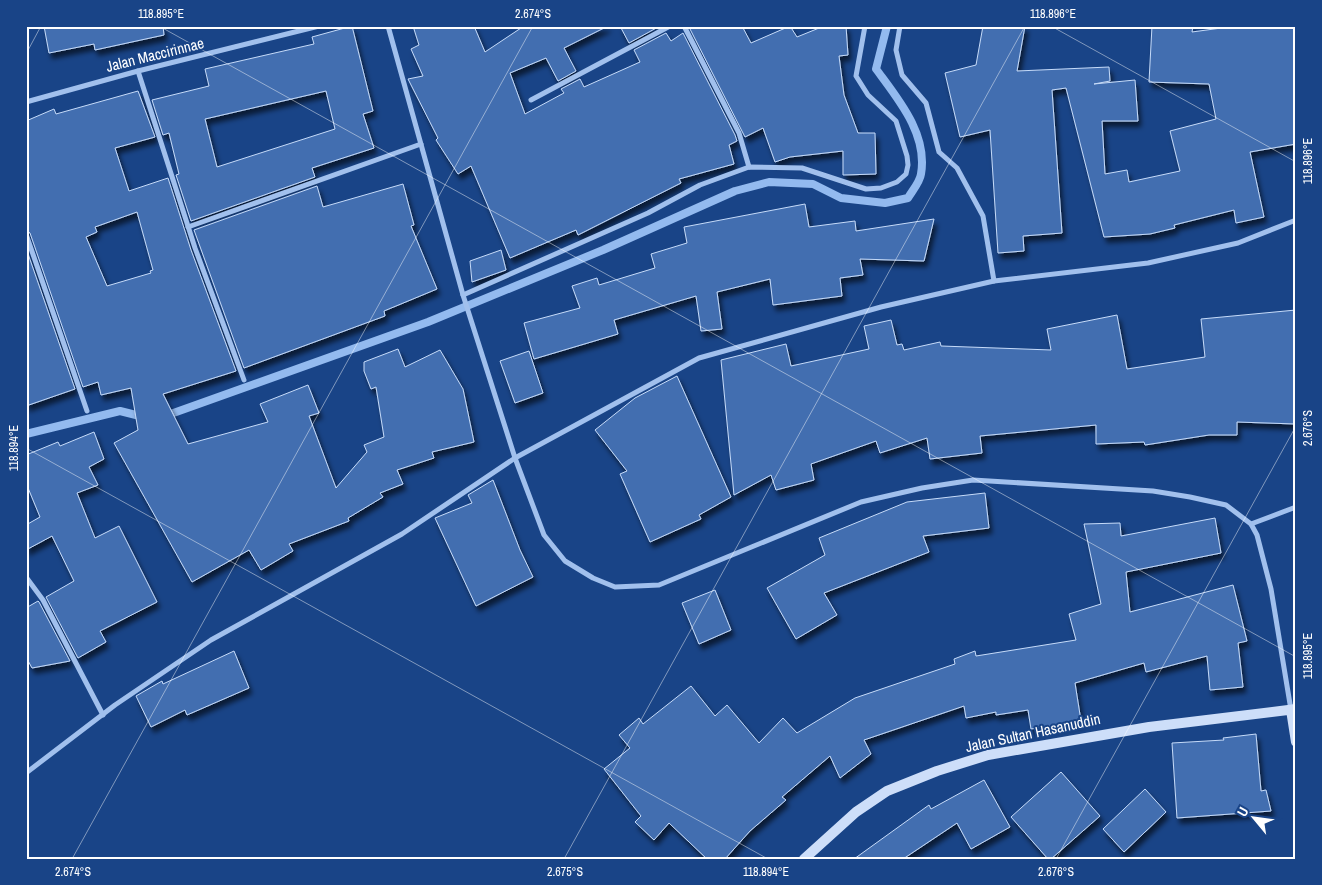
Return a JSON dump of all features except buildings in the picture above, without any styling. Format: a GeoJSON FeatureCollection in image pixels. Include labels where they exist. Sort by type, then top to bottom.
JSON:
{"type":"FeatureCollection","features":[{"type":"Feature","properties":{"kind":"main road"},"geometry":{"type":"LineString","coordinates":[[1293,710],[1296,742]]}},
{"type":"Feature","properties":{"kind":"main road","name":"Jalan Sultan Hasanuddin"},"geometry":{"type":"LineString","coordinates":[[804,859],[856,812],[887,791],[937,771],[988,755],[1149,727],[1293,710]]}},
{"type":"Feature","properties":{"kind":"street","name":"Jalan Maccirinnae"},"geometry":{"type":"LineString","coordinates":[[26,102],[138,71],[319,26]]}},
{"type":"Feature","properties":{"kind":"street"},"geometry":{"type":"LineString","coordinates":[[388,26],[462,295],[515,458],[544,535],[565,561],[593,578],[615,587],[659,585],[861,502],[922,488],[973,480],[1153,491],[1190,497],[1226,505],[1251,524],[1257,536],[1271,589],[1293,710]]}},
{"type":"Feature","properties":{"kind":"street"},"geometry":{"type":"LineString","coordinates":[[531,100],[670,26]]}},
{"type":"Feature","properties":{"kind":"street"},"geometry":{"type":"LineString","coordinates":[[684,26],[739,133],[749,167]]}},
{"type":"Feature","properties":{"kind":"street"},"geometry":{"type":"LineString","coordinates":[[462,295],[648,213],[700,185],[749,167],[802,168],[866,188],[881,188],[897,182],[906,174],[907,156],[896,121],[886,109],[868,95],[856,76],[865,26]]}},
{"type":"Feature","properties":{"kind":"street"},"geometry":{"type":"LineString","coordinates":[[900,26],[896,50],[902,74],[926,103],[939,152],[957,168],[983,216],[994,281]]}},
{"type":"Feature","properties":{"kind":"street"},"geometry":{"type":"LineString","coordinates":[[138,71],[188,227],[244,380]]}},
{"type":"Feature","properties":{"kind":"street"},"geometry":{"type":"LineString","coordinates":[[188,227],[421,144]]}},
{"type":"Feature","properties":{"kind":"street"},"geometry":{"type":"LineString","coordinates":[[26,773],[103,715],[211,640],[402,534],[515,458],[699,358],[881,307],[994,281],[1148,263],[1238,243],[1296,220]]}},
{"type":"Feature","properties":{"kind":"street"},"geometry":{"type":"LineString","coordinates":[[26,234],[87,411]]}},
{"type":"Feature","properties":{"kind":"street"},"geometry":{"type":"LineString","coordinates":[[1251,524],[1296,507]]}},
{"type":"Feature","properties":{"kind":"street"},"geometry":{"type":"LineString","coordinates":[[26,577],[43,600],[103,715]]}},
{"type":"Feature","properties":{"kind":"waterway"},"geometry":{"type":"LineString","coordinates":[[165,416],[428,322],[603,250],[735,191],[769,182],[813,184],[841,198],[885,203],[908,198],[918,183],[922,159],[916,131],[902,105],[876,69],[887,26]]}},
{"type":"Feature","properties":{"kind":"waterway"},"geometry":{"type":"LineString","coordinates":[[26,434],[120,411],[144,417]]}}]}
